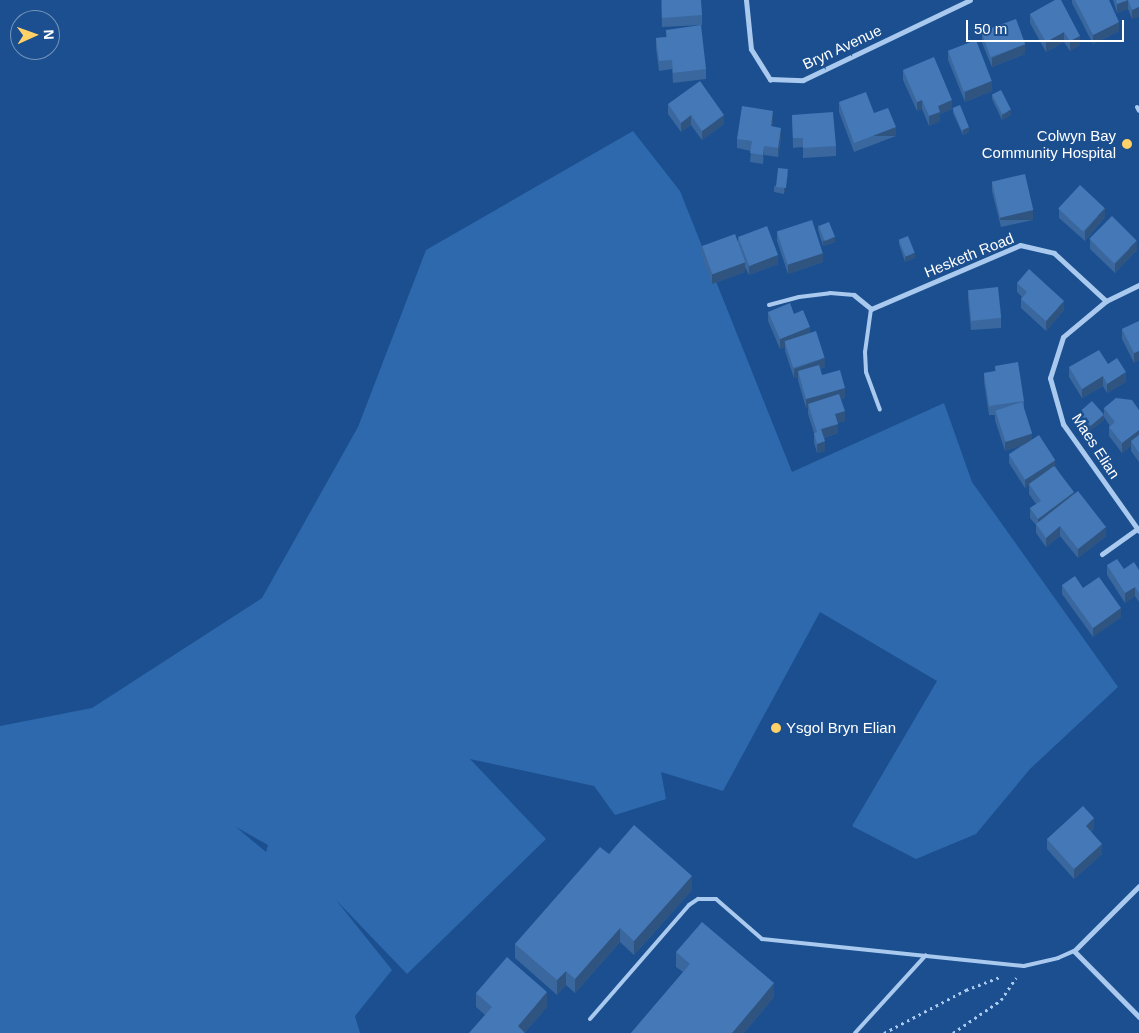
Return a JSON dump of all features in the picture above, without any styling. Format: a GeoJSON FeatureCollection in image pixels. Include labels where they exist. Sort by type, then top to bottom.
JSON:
{"type":"FeatureCollection","features":[{"type":"Feature","properties":{"kind":"street","name":"Bryn Avenue"},"geometry":{"type":"LineString","coordinates":[[746,0],[751,49],[770,79],[803,80],[970,0]]}},
{"type":"Feature","properties":{"kind":"street","name":"Hesketh Road"},"geometry":{"type":"LineString","coordinates":[[871,309],[1020,246],[1054,253],[1106,302]]}},
{"type":"Feature","properties":{"kind":"street"},"geometry":{"type":"LineString","coordinates":[[1106,302],[1139,285]]}},
{"type":"Feature","properties":{"kind":"street"},"geometry":{"type":"LineString","coordinates":[[854,295],[871,309]]}},
{"type":"Feature","properties":{"kind":"street","name":"Maes Elian"},"geometry":{"type":"LineString","coordinates":[[1102,554],[1138,530],[1063,424],[1050,378],[1063,337],[1106,302]]}},
{"type":"Feature","properties":{"kind":"street"},"geometry":{"type":"LineString","coordinates":[[1139,886],[1074,951],[1139,1016]]}},
{"type":"Feature","properties":{"kind":"lane"},"geometry":{"type":"LineString","coordinates":[[769,305],[799,296],[830,293],[854,295]]}},
{"type":"Feature","properties":{"kind":"lane"},"geometry":{"type":"LineString","coordinates":[[871,309],[865,359],[866,372],[880,410]]}},
{"type":"Feature","properties":{"kind":"lane"},"geometry":{"type":"LineString","coordinates":[[590,1019],[689,905],[698,899],[716,899],[762,939],[1024,966],[1058,958],[1074,951]]}},
{"type":"Feature","properties":{"kind":"lane"},"geometry":{"type":"LineString","coordinates":[[855,1033],[926,955]]}},
{"type":"Feature","properties":{"kind":"path"},"geometry":{"type":"LineString","coordinates":[[884,1033],[966,990],[1024,966]]}},
{"type":"Feature","properties":{"kind":"path"},"geometry":{"type":"LineString","coordinates":[[954,1033],[1001,1000],[1024,966]]}},
{"type":"Feature","properties":{"kind":"shaded area"},"geometry":{"type":"Polygon","coordinates":[[[633,131],[680,191],[792,472],[944,403],[972,482],[1118,687],[1030,769],[976,834],[916,859],[852,826],[937,681],[820,612],[723,791],[661,772],[666,799],[615,815],[594,786],[470,759],[546,839],[407,974],[336,900],[392,970],[355,1016],[360,1033],[0,1033],[0,726],[92,708],[262,598],[358,427],[426,250],[633,131]],[[236,827],[266,852],[268,845],[236,827]]]}},
{"type":"Feature","properties":{"kind":"building"},"geometry":{"type":"Polygon","coordinates":[[[662,0],[701,0],[702,15],[662,18],[662,0]]]}},
{"type":"Feature","properties":{"kind":"building"},"geometry":{"type":"Polygon","coordinates":[[[1055,0],[1061,0],[1080,36],[1070,41],[1064,32],[1046,42],[1030,14],[1055,0]]]}},
{"type":"Feature","properties":{"kind":"building"},"geometry":{"type":"Polygon","coordinates":[[[1075,0],[1109,0],[1119,22],[1093,35],[1075,0]]]}},
{"type":"Feature","properties":{"kind":"building"},"geometry":{"type":"Polygon","coordinates":[[[1116,0],[1128,0],[1117,4],[1116,0]]]}},
{"type":"Feature","properties":{"kind":"building"},"geometry":{"type":"Polygon","coordinates":[[[1128,0],[1139,0],[1139,7],[1132,10],[1128,0]]]}},
{"type":"Feature","properties":{"kind":"building"},"geometry":{"type":"Polygon","coordinates":[[[1016,19],[1025,44],[990,57],[981,32],[1016,19]]]}},
{"type":"Feature","properties":{"kind":"building"},"geometry":{"type":"Polygon","coordinates":[[[701,25],[706,69],[673,73],[672,60],[659,61],[656,38],[667,37],[666,30],[701,25]]]}},
{"type":"Feature","properties":{"kind":"building"},"geometry":{"type":"Polygon","coordinates":[[[976,40],[992,81],[964,92],[948,51],[976,40]]]}},
{"type":"Feature","properties":{"kind":"building"},"geometry":{"type":"Polygon","coordinates":[[[934,57],[952,100],[938,106],[940,112],[929,116],[922,100],[917,102],[903,70],[934,57]]]}},
{"type":"Feature","properties":{"kind":"building"},"geometry":{"type":"Polygon","coordinates":[[[700,81],[724,115],[702,131],[691,115],[681,123],[668,104],[700,81]]]}},
{"type":"Feature","properties":{"kind":"building"},"geometry":{"type":"Polygon","coordinates":[[[1001,90],[1011,110],[1002,114],[992,95],[1001,90]]]}},
{"type":"Feature","properties":{"kind":"building"},"geometry":{"type":"Polygon","coordinates":[[[866,92],[874,113],[888,108],[896,127],[854,143],[839,102],[866,92]]]}},
{"type":"Feature","properties":{"kind":"building"},"geometry":{"type":"Polygon","coordinates":[[[960,105],[969,127],[962,130],[953,108],[960,105]]]}},
{"type":"Feature","properties":{"kind":"building"},"geometry":{"type":"Polygon","coordinates":[[[742,106],[773,111],[771,126],[781,128],[778,148],[764,146],[763,155],[750,153],[752,141],[737,139],[742,106]]]}},
{"type":"Feature","properties":{"kind":"building"},"geometry":{"type":"Polygon","coordinates":[[[833,112],[836,146],[803,148],[803,138],[793,138],[792,115],[833,112]]]}},
{"type":"Feature","properties":{"kind":"building"},"geometry":{"type":"Polygon","coordinates":[[[778,168],[788,169],[786,188],[776,187],[778,168]]]}},
{"type":"Feature","properties":{"kind":"building"},"geometry":{"type":"Polygon","coordinates":[[[1025,174],[1033,210],[1000,218],[992,182],[1025,174]]]}},
{"type":"Feature","properties":{"kind":"building"},"geometry":{"type":"Polygon","coordinates":[[[1080,185],[1105,208],[1083,232],[1058,208],[1080,185]]]}},
{"type":"Feature","properties":{"kind":"building"},"geometry":{"type":"Polygon","coordinates":[[[1112,216],[1137,241],[1114,263],[1089,239],[1112,216]]]}},
{"type":"Feature","properties":{"kind":"building"},"geometry":{"type":"Polygon","coordinates":[[[812,220],[823,253],[788,265],[777,231],[812,220]]]}},
{"type":"Feature","properties":{"kind":"building"},"geometry":{"type":"Polygon","coordinates":[[[829,222],[835,237],[825,241],[819,226],[829,222]]]}},
{"type":"Feature","properties":{"kind":"building"},"geometry":{"type":"Polygon","coordinates":[[[767,226],[778,255],[749,266],[738,237],[767,226]]]}},
{"type":"Feature","properties":{"kind":"building"},"geometry":{"type":"Polygon","coordinates":[[[735,234],[745,262],[712,274],[702,246],[735,234]]]}},
{"type":"Feature","properties":{"kind":"building"},"geometry":{"type":"Polygon","coordinates":[[[908,236],[915,253],[905,256],[899,240],[908,236]]]}},
{"type":"Feature","properties":{"kind":"building"},"geometry":{"type":"Polygon","coordinates":[[[1029,269],[1064,301],[1046,321],[1021,299],[1027,292],[1017,283],[1029,269]]]}},
{"type":"Feature","properties":{"kind":"building"},"geometry":{"type":"Polygon","coordinates":[[[998,287],[1001,318],[971,321],[968,290],[998,287]]]}},
{"type":"Feature","properties":{"kind":"building"},"geometry":{"type":"Polygon","coordinates":[[[790,303],[794,314],[803,310],[810,327],[780,339],[768,312],[790,303]]]}},
{"type":"Feature","properties":{"kind":"building"},"geometry":{"type":"Polygon","coordinates":[[[1139,321],[1139,351],[1134,353],[1122,329],[1139,321]]]}},
{"type":"Feature","properties":{"kind":"building"},"geometry":{"type":"Polygon","coordinates":[[[816,331],[825,358],[793,368],[785,341],[816,331]]]}},
{"type":"Feature","properties":{"kind":"building"},"geometry":{"type":"Polygon","coordinates":[[[1099,350],[1108,364],[1117,358],[1126,372],[1107,384],[1103,376],[1082,389],[1069,367],[1099,350]]]}},
{"type":"Feature","properties":{"kind":"building"},"geometry":{"type":"Polygon","coordinates":[[[1018,362],[1024,401],[989,406],[984,373],[996,371],[995,366],[1018,362]]]}},
{"type":"Feature","properties":{"kind":"building"},"geometry":{"type":"Polygon","coordinates":[[[819,365],[822,375],[840,370],[845,388],[806,399],[798,371],[819,365]]]}},
{"type":"Feature","properties":{"kind":"building"},"geometry":{"type":"Polygon","coordinates":[[[839,394],[845,411],[835,414],[838,424],[821,429],[825,441],[817,444],[814,433],[817,432],[808,404],[839,394]]]}},
{"type":"Feature","properties":{"kind":"building"},"geometry":{"type":"Polygon","coordinates":[[[1116,398],[1132,400],[1139,410],[1139,430],[1122,443],[1109,427],[1115,422],[1104,408],[1116,398]]]}},
{"type":"Feature","properties":{"kind":"building"},"geometry":{"type":"Polygon","coordinates":[[[1092,401],[1104,415],[1091,426],[1079,412],[1092,401]]]}},
{"type":"Feature","properties":{"kind":"building"},"geometry":{"type":"Polygon","coordinates":[[[1022,402],[1032,433],[1006,442],[995,411],[1022,402]]]}},
{"type":"Feature","properties":{"kind":"building"},"geometry":{"type":"Polygon","coordinates":[[[1039,435],[1055,460],[1025,480],[1009,455],[1039,435]]]}},
{"type":"Feature","properties":{"kind":"building"},"geometry":{"type":"Polygon","coordinates":[[[1139,435],[1139,453],[1131,441],[1139,435]]]}},
{"type":"Feature","properties":{"kind":"building"},"geometry":{"type":"Polygon","coordinates":[[[1054,466],[1074,492],[1038,519],[1030,508],[1041,501],[1029,484],[1054,466]]]}},
{"type":"Feature","properties":{"kind":"building"},"geometry":{"type":"Polygon","coordinates":[[[1078,491],[1106,527],[1078,549],[1060,526],[1046,538],[1036,524],[1078,491]]]}},
{"type":"Feature","properties":{"kind":"building"},"geometry":{"type":"Polygon","coordinates":[[[1117,559],[1124,569],[1134,562],[1139,570],[1139,593],[1135,587],[1125,593],[1107,565],[1117,559]]]}},
{"type":"Feature","properties":{"kind":"building"},"geometry":{"type":"Polygon","coordinates":[[[1075,576],[1083,588],[1099,577],[1121,608],[1093,628],[1062,585],[1075,576]]]}},
{"type":"Feature","properties":{"kind":"building"},"geometry":{"type":"Polygon","coordinates":[[[1083,806],[1094,818],[1086,826],[1102,844],[1074,869],[1047,839],[1083,806]]]}},
{"type":"Feature","properties":{"kind":"building"},"geometry":{"type":"Polygon","coordinates":[[[634,825],[692,876],[634,941],[620,928],[575,979],[566,971],[557,980],[515,944],[600,847],[609,854],[634,825]]]}},
{"type":"Feature","properties":{"kind":"building"},"geometry":{"type":"Polygon","coordinates":[[[702,922],[774,983],[732,1033],[631,1033],[690,964],[676,952],[702,922]]]}},
{"type":"Feature","properties":{"kind":"building"},"geometry":{"type":"Polygon","coordinates":[[[507,957],[547,992],[518,1026],[525,1033],[469,1033],[492,1007],[476,993],[507,957]]]}},
{"type":"Feature","properties":{"kind":"place","name":"Colwyn Bay Community Hospital"},"geometry":{"type":"Point","coordinates":[1127,144]}},
{"type":"Feature","properties":{"kind":"place","name":"Ysgol Bryn Elian"},"geometry":{"type":"Point","coordinates":[776,728]}}]}
